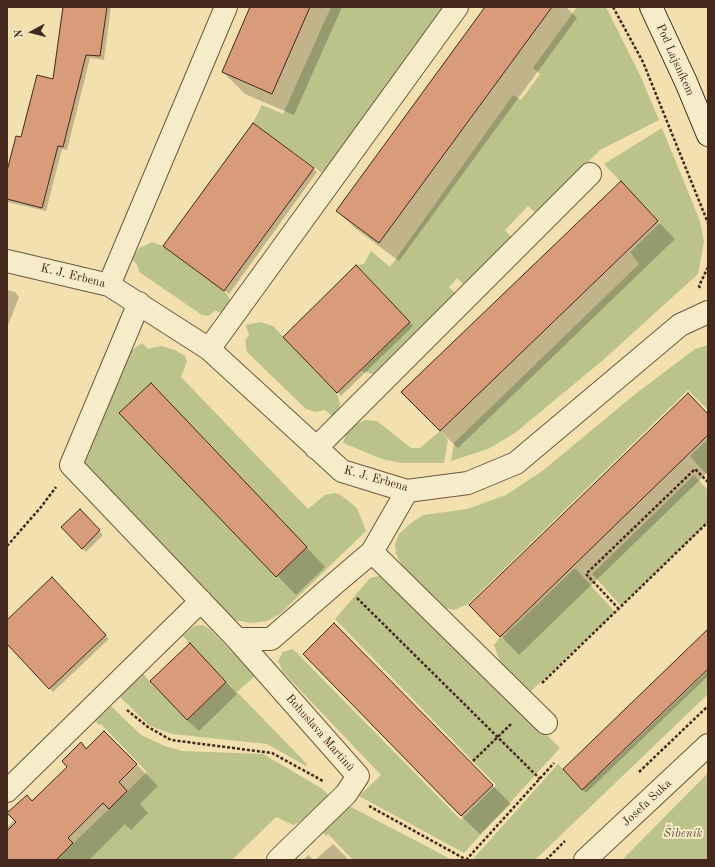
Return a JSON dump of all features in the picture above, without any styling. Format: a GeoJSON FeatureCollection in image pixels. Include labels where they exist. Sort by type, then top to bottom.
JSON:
{"type":"FeatureCollection","features":[{"type":"Feature","properties":{"kind":"street"},"geometry":{"type":"LineString","coordinates":[[109,285],[226,7]]}},
{"type":"Feature","properties":{"kind":"street"},"geometry":{"type":"LineString","coordinates":[[210,349],[457,7]]}},
{"type":"Feature","properties":{"kind":"street","name":"Pod Lajsníkem"},"geometry":{"type":"LineString","coordinates":[[651,7],[683,75],[708,135]]}},
{"type":"Feature","properties":{"kind":"street"},"geometry":{"type":"LineString","coordinates":[[316,448],[590,174]]}},
{"type":"Feature","properties":{"kind":"street","name":"K. J. Erbena"},"geometry":{"type":"LineString","coordinates":[[7,260],[109,285],[210,349],[342,472],[407,491],[468,483],[516,463],[680,325],[708,312]]}},
{"type":"Feature","properties":{"kind":"street"},"geometry":{"type":"LineString","coordinates":[[139,304],[71,465],[237,639],[271,639],[372,552],[407,491]]}},
{"type":"Feature","properties":{"kind":"street"},"geometry":{"type":"LineString","coordinates":[[372,552],[546,723]]}},
{"type":"Feature","properties":{"kind":"street"},"geometry":{"type":"LineString","coordinates":[[7,791],[200,601]]}},
{"type":"Feature","properties":{"kind":"street","name":"Bohuslava Martinů"},"geometry":{"type":"LineString","coordinates":[[237,639],[358,776],[346,794],[278,860]]}},
{"type":"Feature","properties":{"kind":"street","name":"Josefa Suka"},"geometry":{"type":"LineString","coordinates":[[585,860],[708,745]]}},
{"type":"Feature","properties":{"kind":"path"},"geometry":{"type":"LineString","coordinates":[[613,7],[643,62],[708,223]]}},
{"type":"Feature","properties":{"kind":"path"},"geometry":{"type":"LineString","coordinates":[[7,546],[41,507],[71,465]]}},
{"type":"Feature","properties":{"kind":"path"},"geometry":{"type":"LineString","coordinates":[[619,609],[586,574],[695,469],[708,482]]}},
{"type":"Feature","properties":{"kind":"path"},"geometry":{"type":"LineString","coordinates":[[473,761],[523,712],[524,701],[708,522]]}},
{"type":"Feature","properties":{"kind":"path"},"geometry":{"type":"LineString","coordinates":[[339,580],[540,778]]}},
{"type":"Feature","properties":{"kind":"path"},"geometry":{"type":"LineString","coordinates":[[107,693],[148,727],[171,740],[272,753],[466,860],[554,763]]}},
{"type":"Feature","properties":{"kind":"green space"},"geometry":{"type":"Polygon","coordinates":[[[331,7],[445,7],[325,175],[253,123],[262,105],[283,114],[331,7]]]}},
{"type":"Feature","properties":{"kind":"green space"},"geometry":{"type":"Polygon","coordinates":[[[577,7],[606,7],[640,75],[659,120],[600,150],[537,214],[528,206],[505,230],[512,238],[465,286],[457,278],[449,287],[457,295],[382,370],[372,374],[361,371],[410,322],[356,265],[364,264],[371,251],[390,267],[513,95],[521,100],[540,74],[533,68],[577,7]]]}},
{"type":"Feature","properties":{"kind":"green space"},"geometry":{"type":"Polygon","coordinates":[[[662,128],[700,221],[704,242],[698,274],[602,361],[515,433],[488,449],[451,461],[454,443],[639,264],[630,252],[660,223],[604,164],[662,128]]]}},
{"type":"Feature","properties":{"kind":"green space"},"geometry":{"type":"Polygon","coordinates":[[[152,242],[163,246],[224,291],[229,297],[230,306],[225,313],[215,311],[208,316],[202,315],[139,272],[138,266],[132,259],[139,248],[152,242]]]}},
{"type":"Feature","properties":{"kind":"green space"},"geometry":{"type":"Polygon","coordinates":[[[260,322],[273,326],[337,393],[340,403],[338,413],[333,417],[325,410],[316,412],[306,409],[247,352],[245,340],[249,335],[246,325],[260,322]]]}},
{"type":"Feature","properties":{"kind":"green space"},"geometry":{"type":"Polygon","coordinates":[[[142,343],[148,349],[161,346],[175,350],[185,356],[187,361],[181,377],[308,509],[325,495],[334,493],[341,495],[357,508],[366,531],[280,614],[267,621],[252,623],[234,620],[86,473],[83,461],[125,360],[132,350],[142,343]]]}},
{"type":"Feature","properties":{"kind":"green space"},"geometry":{"type":"Polygon","coordinates":[[[708,345],[708,410],[688,390],[468,604],[454,610],[446,608],[402,566],[396,554],[395,545],[399,534],[411,523],[423,515],[467,509],[506,495],[541,472],[634,395],[695,349],[708,345]]]}},
{"type":"Feature","properties":{"kind":"green space"},"geometry":{"type":"Polygon","coordinates":[[[365,420],[377,421],[411,448],[420,448],[440,431],[448,440],[444,463],[402,463],[382,459],[343,443],[346,434],[353,426],[365,420]]]}},
{"type":"Feature","properties":{"kind":"green space"},"geometry":{"type":"Polygon","coordinates":[[[708,439],[708,476],[690,456],[708,439]]]}},
{"type":"Feature","properties":{"kind":"green space"},"geometry":{"type":"Polygon","coordinates":[[[694,475],[708,490],[708,522],[621,606],[592,574],[694,475]]]}},
{"type":"Feature","properties":{"kind":"green space"},"geometry":{"type":"Polygon","coordinates":[[[575,568],[615,612],[531,691],[500,662],[494,645],[500,637],[502,638],[575,568]]]}},
{"type":"Feature","properties":{"kind":"green space"},"geometry":{"type":"Polygon","coordinates":[[[382,575],[560,748],[464,853],[359,796],[381,775],[283,672],[278,661],[283,652],[293,649],[461,820],[496,785],[335,619],[370,578],[382,575]]]}},
{"type":"Feature","properties":{"kind":"green space"},"geometry":{"type":"Polygon","coordinates":[[[203,625],[210,629],[255,676],[237,692],[307,764],[306,766],[267,744],[172,734],[150,726],[120,697],[143,674],[187,720],[226,682],[183,636],[194,626],[203,625]]]}},
{"type":"Feature","properties":{"kind":"green space"},"geometry":{"type":"Polygon","coordinates":[[[708,671],[708,694],[535,860],[476,860],[474,858],[558,764],[582,790],[708,671]]]}},
{"type":"Feature","properties":{"kind":"green space"},"geometry":{"type":"Polygon","coordinates":[[[111,706],[141,735],[165,746],[182,751],[263,754],[321,788],[332,798],[310,818],[293,825],[276,817],[232,860],[56,860],[147,772],[101,724],[99,725],[95,721],[111,706]]]}},
{"type":"Feature","properties":{"kind":"green space","name":"Šibeník"},"geometry":{"type":"Polygon","coordinates":[[[708,773],[708,860],[622,860],[708,773]]]}},
{"type":"Feature","properties":{"kind":"green space"},"geometry":{"type":"Polygon","coordinates":[[[349,806],[452,860],[353,860],[328,834],[326,836],[322,831],[349,806]]]}},
{"type":"Feature","properties":{"kind":"building"},"geometry":{"type":"Polygon","coordinates":[[[63,7],[107,7],[100,56],[86,55],[63,147],[58,146],[42,208],[7,199],[7,171],[16,136],[21,137],[37,75],[53,79],[63,7]]]}},
{"type":"Feature","properties":{"kind":"building"},"geometry":{"type":"Polygon","coordinates":[[[250,7],[310,7],[272,94],[222,72],[250,7]]]}},
{"type":"Feature","properties":{"kind":"building"},"geometry":{"type":"Polygon","coordinates":[[[485,7],[552,7],[379,243],[336,211],[485,7]]]}},
{"type":"Feature","properties":{"kind":"building"},"geometry":{"type":"Polygon","coordinates":[[[253,123],[314,168],[224,291],[163,246],[253,123]]]}},
{"type":"Feature","properties":{"kind":"building"},"geometry":{"type":"Polygon","coordinates":[[[621,181],[658,221],[440,431],[401,392],[621,181]]]}},
{"type":"Feature","properties":{"kind":"building"},"geometry":{"type":"Polygon","coordinates":[[[356,265],[410,322],[337,393],[283,337],[356,265]]]}},
{"type":"Feature","properties":{"kind":"building"},"geometry":{"type":"Polygon","coordinates":[[[151,383],[307,547],[276,577],[119,413],[151,383]]]}},
{"type":"Feature","properties":{"kind":"building"},"geometry":{"type":"Polygon","coordinates":[[[688,393],[708,414],[708,435],[500,637],[469,605],[688,393]]]}},
{"type":"Feature","properties":{"kind":"building"},"geometry":{"type":"Polygon","coordinates":[[[80,509],[100,530],[82,549],[61,527],[80,509]]]}},
{"type":"Feature","properties":{"kind":"building"},"geometry":{"type":"Polygon","coordinates":[[[52,577],[106,635],[49,689],[7,644],[7,620],[52,577]]]}},
{"type":"Feature","properties":{"kind":"building"},"geometry":{"type":"Polygon","coordinates":[[[334,623],[493,785],[461,816],[303,654],[334,623]]]}},
{"type":"Feature","properties":{"kind":"building"},"geometry":{"type":"Polygon","coordinates":[[[708,629],[708,669],[582,790],[563,769],[708,629]]]}},
{"type":"Feature","properties":{"kind":"building"},"geometry":{"type":"Polygon","coordinates":[[[190,643],[226,682],[187,720],[150,681],[190,643]]]}},
{"type":"Feature","properties":{"kind":"building"},"geometry":{"type":"Polygon","coordinates":[[[104,731],[137,764],[119,782],[127,791],[109,809],[103,803],[68,838],[73,843],[56,860],[7,860],[7,831],[16,822],[7,813],[27,795],[32,801],[67,767],[62,761],[81,742],[86,749],[104,731]]]}}]}
